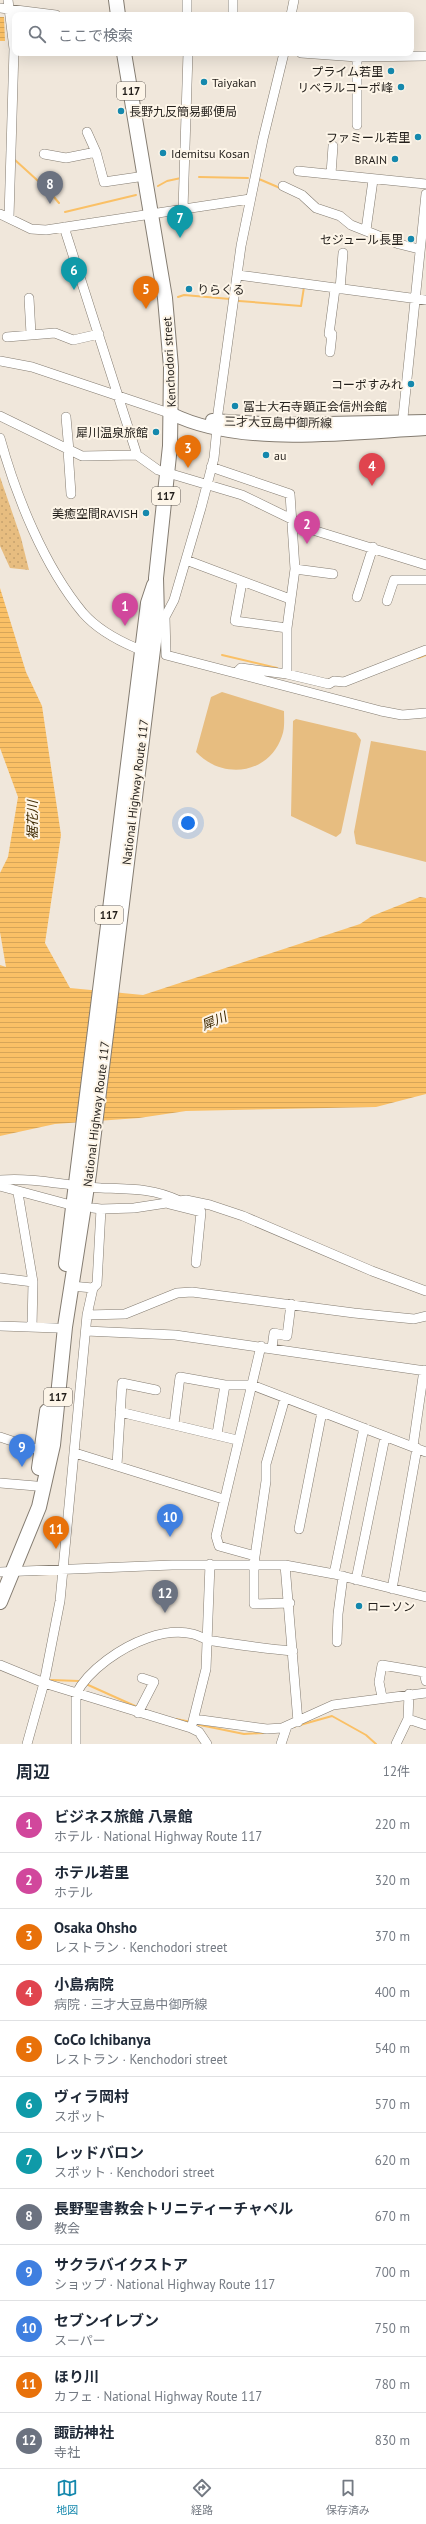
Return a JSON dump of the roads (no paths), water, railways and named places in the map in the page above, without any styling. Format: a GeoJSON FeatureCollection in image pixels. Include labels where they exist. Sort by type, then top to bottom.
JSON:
{"type":"FeatureCollection","features":[{"type":"Feature","properties":{"kind":"highway"},"geometry":{"type":"LineString","coordinates":[[116,0],[118,12]]}},
{"type":"Feature","properties":{"kind":"highway","name":"Kenchodori street"},"geometry":{"type":"LineString","coordinates":[[125,56],[152,214],[167,317],[172,414],[168,472],[156,578],[156,617]]}},
{"type":"Feature","properties":{"kind":"highway","name":"National Highway Route 117"},"geometry":{"type":"LineString","coordinates":[[4,1574],[39,1508],[48,1470],[71,1286],[143,654],[156,617]]}},
{"type":"Feature","properties":{"kind":"highway","name":"National Highway Route 117"},"geometry":{"type":"LineString","coordinates":[[0,1602],[4,1574],[27,1518],[36,1486],[42,1452],[57,1328],[82,1179]]}},
{"type":"Feature","properties":{"kind":"main road","name":"三才大豆島中御所線"},"geometry":{"type":"LineString","coordinates":[[172,414],[217,424],[402,426],[426,429]]}},
{"type":"Feature","properties":{"kind":"main road","name":"三才大豆島中御所線"},"geometry":{"type":"LineString","coordinates":[[402,426],[426,421]]}},
{"type":"Feature","properties":{"kind":"street"},"geometry":{"type":"LineString","coordinates":[[187,0],[187,12]]}},
{"type":"Feature","properties":{"kind":"street"},"geometry":{"type":"LineString","coordinates":[[233,0],[233,12]]}},
{"type":"Feature","properties":{"kind":"street"},"geometry":{"type":"LineString","coordinates":[[292,12],[294,0]]}},
{"type":"Feature","properties":{"kind":"street"},"geometry":{"type":"LineString","coordinates":[[12,39],[5,6],[39,12]]}},
{"type":"Feature","properties":{"kind":"street"},"geometry":{"type":"LineString","coordinates":[[9,217],[14,56]]}},
{"type":"Feature","properties":{"kind":"street"},"geometry":{"type":"LineString","coordinates":[[183,208],[188,56]]}},
{"type":"Feature","properties":{"kind":"street"},"geometry":{"type":"LineString","coordinates":[[283,56],[250,199],[211,467],[186,560],[171,608],[156,617],[166,655],[381,711],[402,715],[426,713]]}},
{"type":"Feature","properties":{"kind":"street"},"geometry":{"type":"LineString","coordinates":[[357,125],[357,56],[426,56]]}},
{"type":"Feature","properties":{"kind":"street"},"geometry":{"type":"LineString","coordinates":[[87,132],[96,152],[104,182],[145,176]]}},
{"type":"Feature","properties":{"kind":"street"},"geometry":{"type":"LineString","coordinates":[[331,174],[333,146]]}},
{"type":"Feature","properties":{"kind":"street"},"geometry":{"type":"LineString","coordinates":[[44,154],[66,158],[96,152]]}},
{"type":"Feature","properties":{"kind":"street"},"geometry":{"type":"LineString","coordinates":[[298,171],[365,176],[373,180],[426,184]]}},
{"type":"Feature","properties":{"kind":"street"},"geometry":{"type":"LineString","coordinates":[[366,230],[373,180]]}},
{"type":"Feature","properties":{"kind":"street"},"geometry":{"type":"LineString","coordinates":[[284,186],[302,195],[316,208],[340,216],[351,225],[399,244],[419,249]]}},
{"type":"Feature","properties":{"kind":"street"},"geometry":{"type":"LineString","coordinates":[[402,426],[419,249],[426,194]]}},
{"type":"Feature","properties":{"kind":"street"},"geometry":{"type":"LineString","coordinates":[[0,214],[9,217],[24,226],[39,230],[250,199]]}},
{"type":"Feature","properties":{"kind":"street"},"geometry":{"type":"LineString","coordinates":[[64,227],[138,455],[158,470],[207,484],[254,500],[316,531],[426,565]]}},
{"type":"Feature","properties":{"kind":"street"},"geometry":{"type":"LineString","coordinates":[[330,352],[332,334],[329,334],[343,253]]}},
{"type":"Feature","properties":{"kind":"street"},"geometry":{"type":"LineString","coordinates":[[238,275],[426,300]]}},
{"type":"Feature","properties":{"kind":"street"},"geometry":{"type":"LineString","coordinates":[[29,298],[31,334]]}},
{"type":"Feature","properties":{"kind":"street"},"geometry":{"type":"LineString","coordinates":[[6,337],[55,333],[73,340],[98,334]]}},
{"type":"Feature","properties":{"kind":"street"},"geometry":{"type":"LineString","coordinates":[[0,361],[32,367],[172,414]]}},
{"type":"Feature","properties":{"kind":"street"},"geometry":{"type":"LineString","coordinates":[[0,416],[69,450],[90,458],[138,455]]}},
{"type":"Feature","properties":{"kind":"street"},"geometry":{"type":"LineString","coordinates":[[66,417],[72,494]]}},
{"type":"Feature","properties":{"kind":"street"},"geometry":{"type":"LineString","coordinates":[[0,438],[26,511],[60,579],[84,614],[116,639],[143,654]]}},
{"type":"Feature","properties":{"kind":"street"},"geometry":{"type":"LineString","coordinates":[[211,467],[290,494],[295,569],[287,628],[287,674]]}},
{"type":"Feature","properties":{"kind":"street"},"geometry":{"type":"LineString","coordinates":[[357,597],[373,548]]}},
{"type":"Feature","properties":{"kind":"street"},"geometry":{"type":"LineString","coordinates":[[186,560],[290,599]]}},
{"type":"Feature","properties":{"kind":"street"},"geometry":{"type":"LineString","coordinates":[[295,569],[333,574]]}},
{"type":"Feature","properties":{"kind":"street"},"geometry":{"type":"LineString","coordinates":[[387,600],[394,580],[426,580]]}},
{"type":"Feature","properties":{"kind":"street"},"geometry":{"type":"LineString","coordinates":[[242,582],[235,621],[287,628]]}},
{"type":"Feature","properties":{"kind":"street"},"geometry":{"type":"LineString","coordinates":[[236,673],[241,668],[331,682],[344,682],[426,650]]}},
{"type":"Feature","properties":{"kind":"street"},"geometry":{"type":"LineString","coordinates":[[0,1180],[82,1179],[144,1189],[180,1201]]}},
{"type":"Feature","properties":{"kind":"street"},"geometry":{"type":"LineString","coordinates":[[0,1186],[18,1193],[67,1204]]}},
{"type":"Feature","properties":{"kind":"street"},"geometry":{"type":"LineString","coordinates":[[18,1193],[33,1282],[32,1327]]}},
{"type":"Feature","properties":{"kind":"street"},"geometry":{"type":"LineString","coordinates":[[27,1744],[44,1683],[60,1600],[87,1315],[93,1288],[97,1284],[97,1209],[134,1208],[180,1201],[196,1201],[243,1216],[372,1271],[426,1292]]}},
{"type":"Feature","properties":{"kind":"street"},"geometry":{"type":"LineString","coordinates":[[164,1203],[201,1212],[196,1263]]}},
{"type":"Feature","properties":{"kind":"street"},"geometry":{"type":"LineString","coordinates":[[0,1278],[33,1282]]}},
{"type":"Feature","properties":{"kind":"street"},"geometry":{"type":"LineString","coordinates":[[71,1286],[93,1288]]}},
{"type":"Feature","properties":{"kind":"street"},"geometry":{"type":"LineString","coordinates":[[87,1315],[125,1314],[177,1293],[192,1292],[414,1319],[426,1316]]}},
{"type":"Feature","properties":{"kind":"street"},"geometry":{"type":"LineString","coordinates":[[272,1348],[274,1333],[287,1336],[291,1304]]}},
{"type":"Feature","properties":{"kind":"street"},"geometry":{"type":"LineString","coordinates":[[0,1326],[57,1328]]}},
{"type":"Feature","properties":{"kind":"street"},"geometry":{"type":"LineString","coordinates":[[86,1331],[175,1335],[425,1370],[415,1447],[392,1589]]}},
{"type":"Feature","properties":{"kind":"street"},"geometry":{"type":"LineString","coordinates":[[261,1346],[223,1499],[216,1536],[219,1546],[254,1560],[334,1574],[426,1597]]}},
{"type":"Feature","properties":{"kind":"street"},"geometry":{"type":"LineString","coordinates":[[174,1424],[180,1377],[225,1385],[252,1385],[426,1452]]}},
{"type":"Feature","properties":{"kind":"street"},"geometry":{"type":"LineString","coordinates":[[116,1465],[122,1383],[156,1390]]}},
{"type":"Feature","properties":{"kind":"street"},"geometry":{"type":"LineString","coordinates":[[217,1434],[225,1385]]}},
{"type":"Feature","properties":{"kind":"street"},"geometry":{"type":"LineString","coordinates":[[285,1398],[266,1464],[266,1481],[254,1560],[254,1604],[290,1603]]}},
{"type":"Feature","properties":{"kind":"street"},"geometry":{"type":"LineString","coordinates":[[120,1412],[238,1440]]}},
{"type":"Feature","properties":{"kind":"street"},"geometry":{"type":"LineString","coordinates":[[299,1529],[322,1412]]}},
{"type":"Feature","properties":{"kind":"street"},"geometry":{"type":"LineString","coordinates":[[334,1574],[364,1428]]}},
{"type":"Feature","properties":{"kind":"street"},"geometry":{"type":"LineString","coordinates":[[0,1436],[42,1452]]}},
{"type":"Feature","properties":{"kind":"street"},"geometry":{"type":"LineString","coordinates":[[356,1580],[385,1437]]}},
{"type":"Feature","properties":{"kind":"street"},"geometry":{"type":"LineString","coordinates":[[75,1453],[223,1499]]}},
{"type":"Feature","properties":{"kind":"street"},"geometry":{"type":"LineString","coordinates":[[0,1483],[36,1486]]}},
{"type":"Feature","properties":{"kind":"street"},"geometry":{"type":"LineString","coordinates":[[4,1574],[62,1569],[210,1564],[254,1560]]}},
{"type":"Feature","properties":{"kind":"street"},"geometry":{"type":"LineString","coordinates":[[207,1744],[193,1723],[206,1669],[210,1564]]}},
{"type":"Feature","properties":{"kind":"street"},"geometry":{"type":"LineString","coordinates":[[285,1565],[290,1603],[298,1722]]}},
{"type":"Feature","properties":{"kind":"street"},"geometry":{"type":"LineString","coordinates":[[337,1642],[338,1614],[343,1576]]}},
{"type":"Feature","properties":{"kind":"street"},"geometry":{"type":"LineString","coordinates":[[76,1744],[76,1694],[95,1670],[113,1656],[153,1636],[176,1633],[192,1634],[208,1640],[293,1651]]}},
{"type":"Feature","properties":{"kind":"street"},"geometry":{"type":"LineString","coordinates":[[0,1665],[44,1683],[138,1713],[193,1723],[267,1729],[285,1730],[333,1705],[382,1697],[426,1693]]}},
{"type":"Feature","properties":{"kind":"street"},"geometry":{"type":"LineString","coordinates":[[382,1697],[379,1682],[382,1665],[424,1672],[426,1681]]}},
{"type":"Feature","properties":{"kind":"street"},"geometry":{"type":"LineString","coordinates":[[138,1713],[154,1682],[142,1678]]}},
{"type":"Feature","properties":{"kind":"street"},"geometry":{"type":"LineString","coordinates":[[396,1744],[408,1719],[409,1694]]}},
{"type":"Feature","properties":{"kind":"street"},"geometry":{"type":"LineString","coordinates":[[408,1719],[426,1725]]}},
{"type":"Feature","properties":{"kind":"street"},"geometry":{"type":"LineString","coordinates":[[281,1744],[285,1730]]}},
{"type":"Feature","properties":{"kind":"water"},"geometry":{"type":"Polygon","coordinates":[[[0,17],[4,17],[5,41],[0,41],[0,17]]]}},
{"type":"Feature","properties":{"kind":"water"},"geometry":{"type":"Polygon","coordinates":[[[0,588],[26,672],[42,706],[61,835],[45,943],[70,988],[143,995],[360,924],[372,916],[420,897],[426,898],[426,1094],[376,1107],[186,1111],[139,1118],[55,1124],[0,1136],[0,965],[6,967],[0,932],[0,873],[8,857],[18,797],[0,748],[0,588]]]}},
{"type":"Feature","properties":{"kind":"waterway"},"geometry":{"type":"LineString","coordinates":[[15,160],[48,190],[59,203]]}},
{"type":"Feature","properties":{"kind":"waterway"},"geometry":{"type":"LineString","coordinates":[[199,177],[248,178]]}},
{"type":"Feature","properties":{"kind":"waterway"},"geometry":{"type":"LineString","coordinates":[[158,186],[167,181],[181,178]]}},
{"type":"Feature","properties":{"kind":"waterway"},"geometry":{"type":"LineString","coordinates":[[259,179],[280,188]]}},
{"type":"Feature","properties":{"kind":"waterway"},"geometry":{"type":"LineString","coordinates":[[65,212],[136,195]]}},
{"type":"Feature","properties":{"kind":"waterway"},"geometry":{"type":"LineString","coordinates":[[239,301],[301,306],[304,287]]}},
{"type":"Feature","properties":{"kind":"waterway"},"geometry":{"type":"LineString","coordinates":[[178,297],[184,295],[230,299]]}},
{"type":"Feature","properties":{"kind":"waterway"},"geometry":{"type":"LineString","coordinates":[[222,655],[277,668]]}},
{"type":"Feature","properties":{"kind":"waterway"},"geometry":{"type":"LineString","coordinates":[[418,658],[426,655]]}},
{"type":"Feature","properties":{"kind":"waterway"},"geometry":{"type":"LineString","coordinates":[[51,1680],[79,1681]]}},
{"type":"Feature","properties":{"kind":"waterway"},"geometry":{"type":"LineString","coordinates":[[86,1684],[135,1706]]}},
{"type":"Feature","properties":{"kind":"waterway"},"geometry":{"type":"LineString","coordinates":[[293,1727],[332,1716],[366,1735],[376,1744]]}},
{"type":"Feature","properties":{"kind":"waterway"},"geometry":{"type":"LineString","coordinates":[[176,1719],[191,1722]]}},
{"type":"Feature","properties":{"kind":"waterway"},"geometry":{"type":"LineString","coordinates":[[195,1724],[244,1734],[263,1733]]}},
{"type":"Feature","properties":{"kind":"place","name":"プライム若里"},"geometry":{"type":"Point","coordinates":[391,71]}},
{"type":"Feature","properties":{"kind":"place","name":"Taiyakan"},"geometry":{"type":"Point","coordinates":[204,82]}},
{"type":"Feature","properties":{"kind":"place","name":"リベラルコーポ峰"},"geometry":{"type":"Point","coordinates":[401,87]}},
{"type":"Feature","properties":{"kind":"place","name":"長野九反簡易郵便局"},"geometry":{"type":"Point","coordinates":[121,111]}},
{"type":"Feature","properties":{"kind":"place","name":"ファミール若里"},"geometry":{"type":"Point","coordinates":[418,137]}},
{"type":"Feature","properties":{"kind":"place","name":"Idemitsu Kosan"},"geometry":{"type":"Point","coordinates":[163,153]}},
{"type":"Feature","properties":{"kind":"place","name":"BRAIN"},"geometry":{"type":"Point","coordinates":[395,159]}},
{"type":"Feature","properties":{"kind":"place","name":"長野聖書教会トリニティーチャペル"},"geometry":{"type":"Point","coordinates":[50,204]}},
{"type":"Feature","properties":{"kind":"place","name":"レッドバロン"},"geometry":{"type":"Point","coordinates":[180,238]}},
{"type":"Feature","properties":{"kind":"place","name":"セジュール長里"},"geometry":{"type":"Point","coordinates":[411,239]}},
{"type":"Feature","properties":{"kind":"place","name":"りらくる"},"geometry":{"type":"Point","coordinates":[189,289]}},
{"type":"Feature","properties":{"kind":"place","name":"ヴィラ岡村"},"geometry":{"type":"Point","coordinates":[74,290]}},
{"type":"Feature","properties":{"kind":"place","name":"CoCo Ichibanya"},"geometry":{"type":"Point","coordinates":[146,309]}},
{"type":"Feature","properties":{"kind":"place","name":"コーポすみれ"},"geometry":{"type":"Point","coordinates":[411,384]}},
{"type":"Feature","properties":{"kind":"place","name":"冨士大石寺顕正会信州会館"},"geometry":{"type":"Point","coordinates":[235,406]}},
{"type":"Feature","properties":{"kind":"place","name":"犀川温泉旅館"},"geometry":{"type":"Point","coordinates":[156,432]}},
{"type":"Feature","properties":{"kind":"place","name":"au"},"geometry":{"type":"Point","coordinates":[266,455]}},
{"type":"Feature","properties":{"kind":"place","name":"Osaka Ohsho"},"geometry":{"type":"Point","coordinates":[188,468]}},
{"type":"Feature","properties":{"kind":"place","name":"小島病院"},"geometry":{"type":"Point","coordinates":[372,486]}},
{"type":"Feature","properties":{"kind":"place","name":"美癒空間RAVISH"},"geometry":{"type":"Point","coordinates":[146,513]}},
{"type":"Feature","properties":{"kind":"place","name":"ホテル若里"},"geometry":{"type":"Point","coordinates":[307,544]}},
{"type":"Feature","properties":{"kind":"place","name":"ビジネス旅館 八景館"},"geometry":{"type":"Point","coordinates":[125,626]}},
{"type":"Feature","properties":{"kind":"place","name":"サクラバイクストア"},"geometry":{"type":"Point","coordinates":[22,1467]}},
{"type":"Feature","properties":{"kind":"place","name":"セブンイレブン"},"geometry":{"type":"Point","coordinates":[170,1537]}},
{"type":"Feature","properties":{"kind":"place","name":"ほり川"},"geometry":{"type":"Point","coordinates":[56,1549]}},
{"type":"Feature","properties":{"kind":"place","name":"ローソン"},"geometry":{"type":"Point","coordinates":[359,1606]}},
{"type":"Feature","properties":{"kind":"place","name":"諏訪神社"},"geometry":{"type":"Point","coordinates":[165,1613]}},
{"type":"Feature","properties":{"kind":"water label","name":"裾花川"},"geometry":{"type":"Point","coordinates":[32,820]}},
{"type":"Feature","properties":{"kind":"water label","name":"犀川"},"geometry":{"type":"Point","coordinates":[214,1021]}}]}
